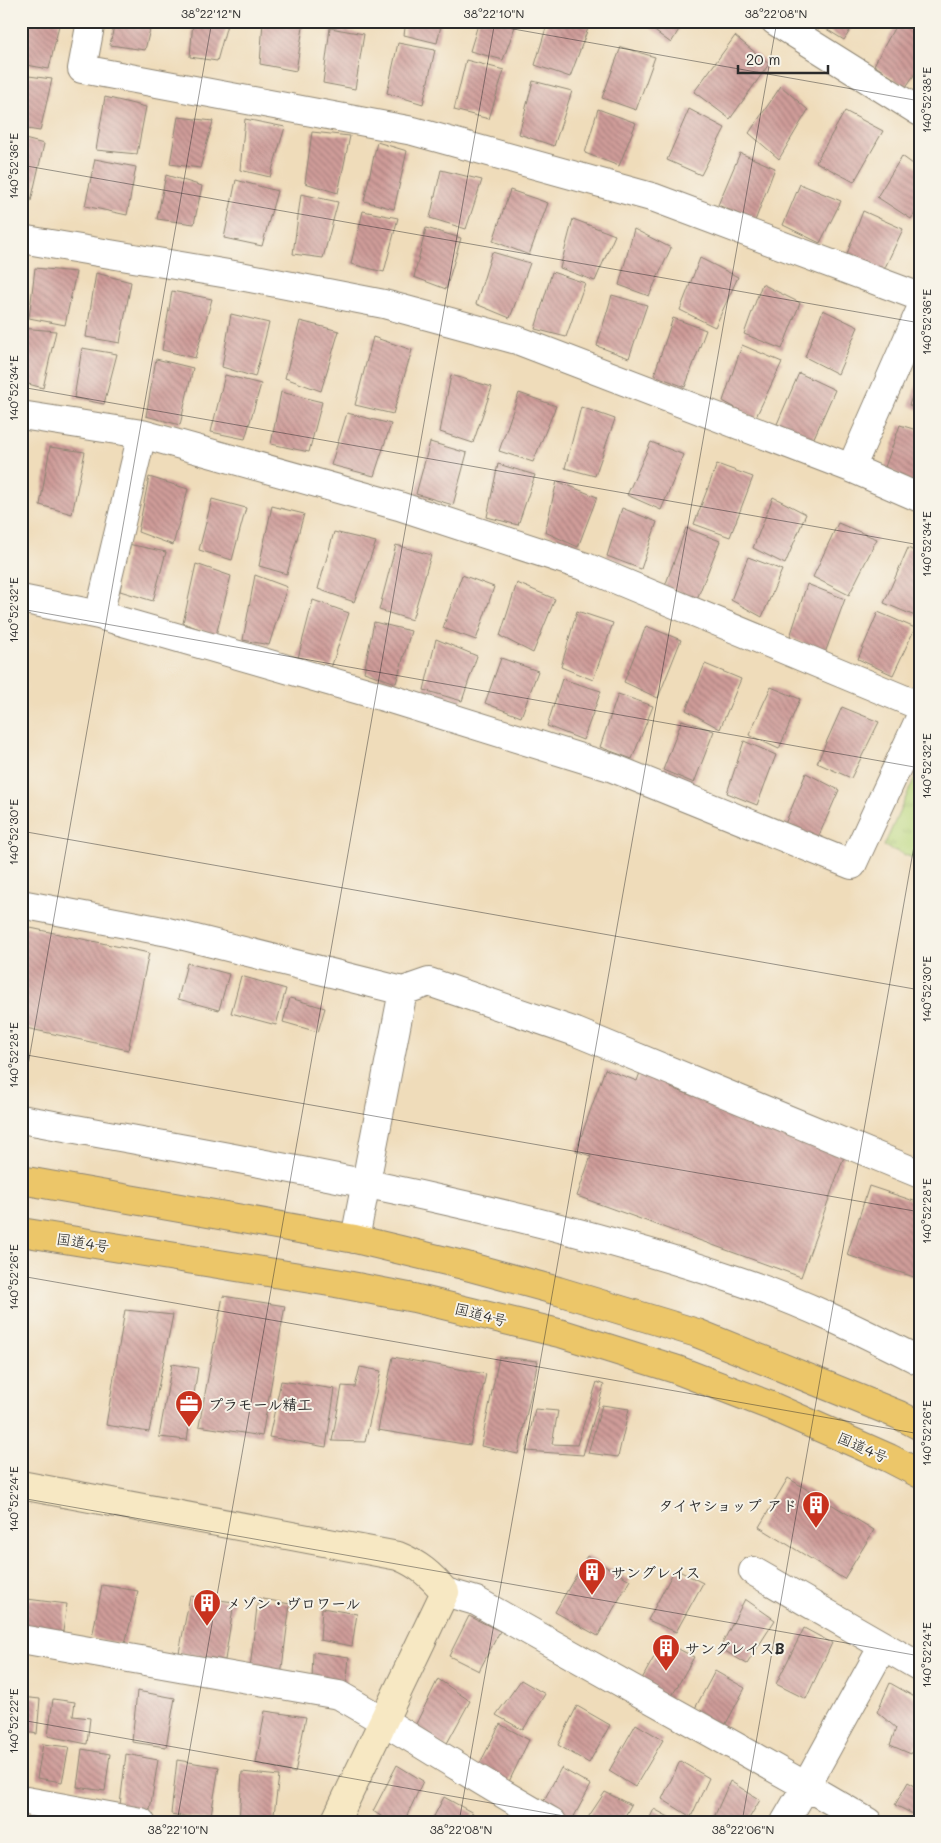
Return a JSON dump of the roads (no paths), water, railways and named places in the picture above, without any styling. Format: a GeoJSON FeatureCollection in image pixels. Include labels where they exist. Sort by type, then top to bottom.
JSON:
{"type":"FeatureCollection","features":[{"type":"Feature","properties":{"kind":"highway"},"geometry":{"type":"LineString","coordinates":[[21,1180],[355,1239],[463,1265],[558,1291],[697,1333],[899,1415],[920,1426]]}},
{"type":"Feature","properties":{"kind":"highway","name":"国道4号"},"geometry":{"type":"LineString","coordinates":[[21,1232],[336,1283],[404,1296],[562,1334],[675,1369],[771,1406],[889,1458],[920,1474]]}},
{"type":"Feature","properties":{"kind":"street"},"geometry":{"type":"LineString","coordinates":[[91,21],[82,69],[423,134],[655,198],[920,297]]}},
{"type":"Feature","properties":{"kind":"street"},"geometry":{"type":"LineString","coordinates":[[775,21],[920,112]]}},
{"type":"Feature","properties":{"kind":"street"},"geometry":{"type":"LineString","coordinates":[[21,239],[240,276],[384,304],[517,340],[852,468],[920,498]]}},
{"type":"Feature","properties":{"kind":"street"},"geometry":{"type":"LineString","coordinates":[[852,468],[920,311]]}},
{"type":"Feature","properties":{"kind":"street"},"geometry":{"type":"LineString","coordinates":[[21,416],[142,434],[399,506],[586,567],[920,706]]}},
{"type":"Feature","properties":{"kind":"street"},"geometry":{"type":"LineString","coordinates":[[99,615],[142,434]]}},
{"type":"Feature","properties":{"kind":"street"},"geometry":{"type":"LineString","coordinates":[[21,599],[99,615],[391,698],[613,768],[852,865],[920,718]]}},
{"type":"Feature","properties":{"kind":"street"},"geometry":{"type":"LineString","coordinates":[[21,904],[168,932],[403,991],[429,982],[576,1032],[920,1174]]}},
{"type":"Feature","properties":{"kind":"street"},"geometry":{"type":"LineString","coordinates":[[355,1239],[403,991]]}},
{"type":"Feature","properties":{"kind":"street"},"geometry":{"type":"LineString","coordinates":[[21,1119],[367,1183],[453,1201],[602,1238],[741,1282],[852,1327],[920,1361]]}},
{"type":"Feature","properties":{"kind":"street"},"geometry":{"type":"LineString","coordinates":[[21,1485],[398,1556],[415,1562],[432,1576],[445,1592],[476,1601],[868,1822]]}},
{"type":"Feature","properties":{"kind":"street"},"geometry":{"type":"LineString","coordinates":[[753,1571],[920,1667]]}},
{"type":"Feature","properties":{"kind":"street"},"geometry":{"type":"LineString","coordinates":[[335,1822],[445,1592]]}},
{"type":"Feature","properties":{"kind":"street"},"geometry":{"type":"LineString","coordinates":[[21,1639],[339,1695],[552,1822]]}},
{"type":"Feature","properties":{"kind":"street"},"geometry":{"type":"LineString","coordinates":[[785,1822],[883,1646]]}},
{"type":"Feature","properties":{"kind":"street"},"geometry":{"type":"LineString","coordinates":[[21,1800],[141,1822]]}},
{"type":"Feature","properties":{"kind":"place","name":"プラモール精工"},"geometry":{"type":"Point","coordinates":[189,1428]}},
{"type":"Feature","properties":{"kind":"place","name":"タイヤショップ アド"},"geometry":{"type":"Point","coordinates":[816,1529]}},
{"type":"Feature","properties":{"kind":"place","name":"サングレイス"},"geometry":{"type":"Point","coordinates":[592,1596]}},
{"type":"Feature","properties":{"kind":"place","name":"メゾン・ヴロワール"},"geometry":{"type":"Point","coordinates":[207,1627]}},
{"type":"Feature","properties":{"kind":"place","name":"サングレイスB"},"geometry":{"type":"Point","coordinates":[666,1672]}}]}
